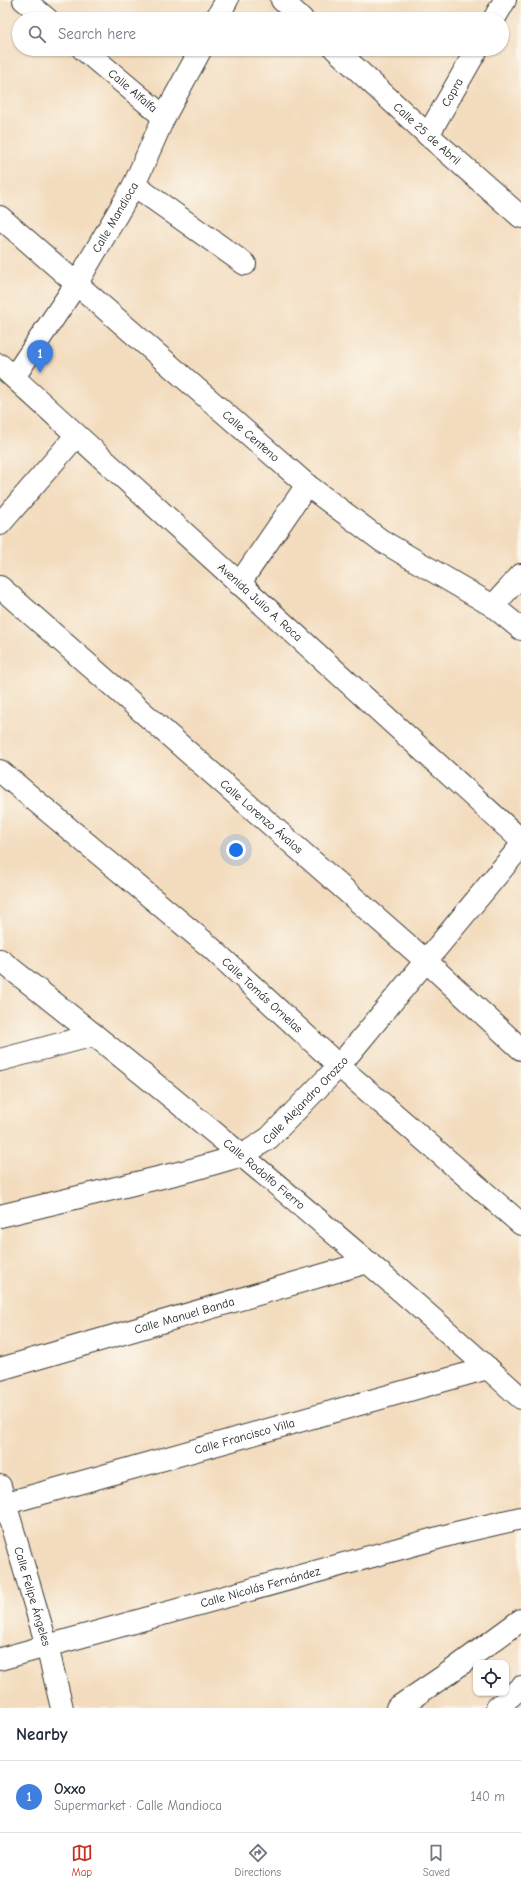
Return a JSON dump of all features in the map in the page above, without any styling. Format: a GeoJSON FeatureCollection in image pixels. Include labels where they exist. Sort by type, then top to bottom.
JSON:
{"type":"FeatureCollection","features":[{"type":"Feature","properties":{"kind":"street"},"geometry":{"type":"LineString","coordinates":[[24,0],[39,12]]}},
{"type":"Feature","properties":{"kind":"street"},"geometry":{"type":"LineString","coordinates":[[220,12],[226,0]]}},
{"type":"Feature","properties":{"kind":"street"},"geometry":{"type":"LineString","coordinates":[[282,0],[295,12]]}},
{"type":"Feature","properties":{"kind":"street"},"geometry":{"type":"LineString","coordinates":[[498,12],[505,0]]}},
{"type":"Feature","properties":{"kind":"street","name":"Calle Alfalfa"},"geometry":{"type":"LineString","coordinates":[[91,56],[164,117]]}},
{"type":"Feature","properties":{"kind":"street","name":"Calle Mandioca"},"geometry":{"type":"LineString","coordinates":[[7,371],[77,283],[134,185],[164,117],[196,56]]}},
{"type":"Feature","properties":{"kind":"street","name":"Calle 25 de Abril"},"geometry":{"type":"LineString","coordinates":[[343,56],[521,218]]}},
{"type":"Feature","properties":{"kind":"street","name":"Copra"},"geometry":{"type":"LineString","coordinates":[[428,135],[473,56]]}},
{"type":"Feature","properties":{"kind":"street"},"geometry":{"type":"LineString","coordinates":[[134,185],[245,264]]}},
{"type":"Feature","properties":{"kind":"street","name":"Calle Centeno"},"geometry":{"type":"LineString","coordinates":[[0,217],[307,485],[382,541],[493,606],[521,629]]}},
{"type":"Feature","properties":{"kind":"street","name":"Avenida Julio A. Roca"},"geometry":{"type":"LineString","coordinates":[[7,371],[76,436],[521,840]]}},
{"type":"Feature","properties":{"kind":"street"},"geometry":{"type":"LineString","coordinates":[[0,524],[76,436]]}},
{"type":"Feature","properties":{"kind":"street"},"geometry":{"type":"LineString","coordinates":[[239,584],[307,485]]}},
{"type":"Feature","properties":{"kind":"street"},"geometry":{"type":"LineString","coordinates":[[493,606],[521,575]]}},
{"type":"Feature","properties":{"kind":"street","name":"Calle Lorenzo Ávalos"},"geometry":{"type":"LineString","coordinates":[[0,587],[426,961],[521,1049]]}},
{"type":"Feature","properties":{"kind":"street","name":"Calle Tomás Ornelas"},"geometry":{"type":"LineString","coordinates":[[0,771],[209,946],[339,1066],[521,1224]]}},
{"type":"Feature","properties":{"kind":"street","name":"Calle Alejandro Orozco"},"geometry":{"type":"LineString","coordinates":[[0,1216],[191,1170],[243,1155],[269,1138],[339,1066],[521,846]]}},
{"type":"Feature","properties":{"kind":"street","name":"Calle Rodolfo Fierro"},"geometry":{"type":"LineString","coordinates":[[0,960],[243,1155],[368,1262],[521,1398]]}},
{"type":"Feature","properties":{"kind":"street"},"geometry":{"type":"LineString","coordinates":[[0,1060],[94,1035]]}},
{"type":"Feature","properties":{"kind":"street","name":"Calle Manuel Banda"},"geometry":{"type":"LineString","coordinates":[[0,1369],[368,1262]]}},
{"type":"Feature","properties":{"kind":"street","name":"Calle Francisco Villa"},"geometry":{"type":"LineString","coordinates":[[2,1498],[488,1368]]}},
{"type":"Feature","properties":{"kind":"street","name":"Calle Felipe Ángeles"},"geometry":{"type":"LineString","coordinates":[[2,1498],[47,1646],[62,1708]]}},
{"type":"Feature","properties":{"kind":"street","name":"Calle Nicolás Fernández"},"geometry":{"type":"LineString","coordinates":[[0,1659],[456,1533],[521,1518]]}},
{"type":"Feature","properties":{"kind":"street"},"geometry":{"type":"LineString","coordinates":[[397,1708],[450,1672],[521,1620]]}},
{"type":"Feature","properties":{"kind":"street"},"geometry":{"type":"LineString","coordinates":[[497,1708],[521,1687]]}},
{"type":"Feature","properties":{"kind":"place","name":"Oxxo"},"geometry":{"type":"Point","coordinates":[40,373]}}]}
